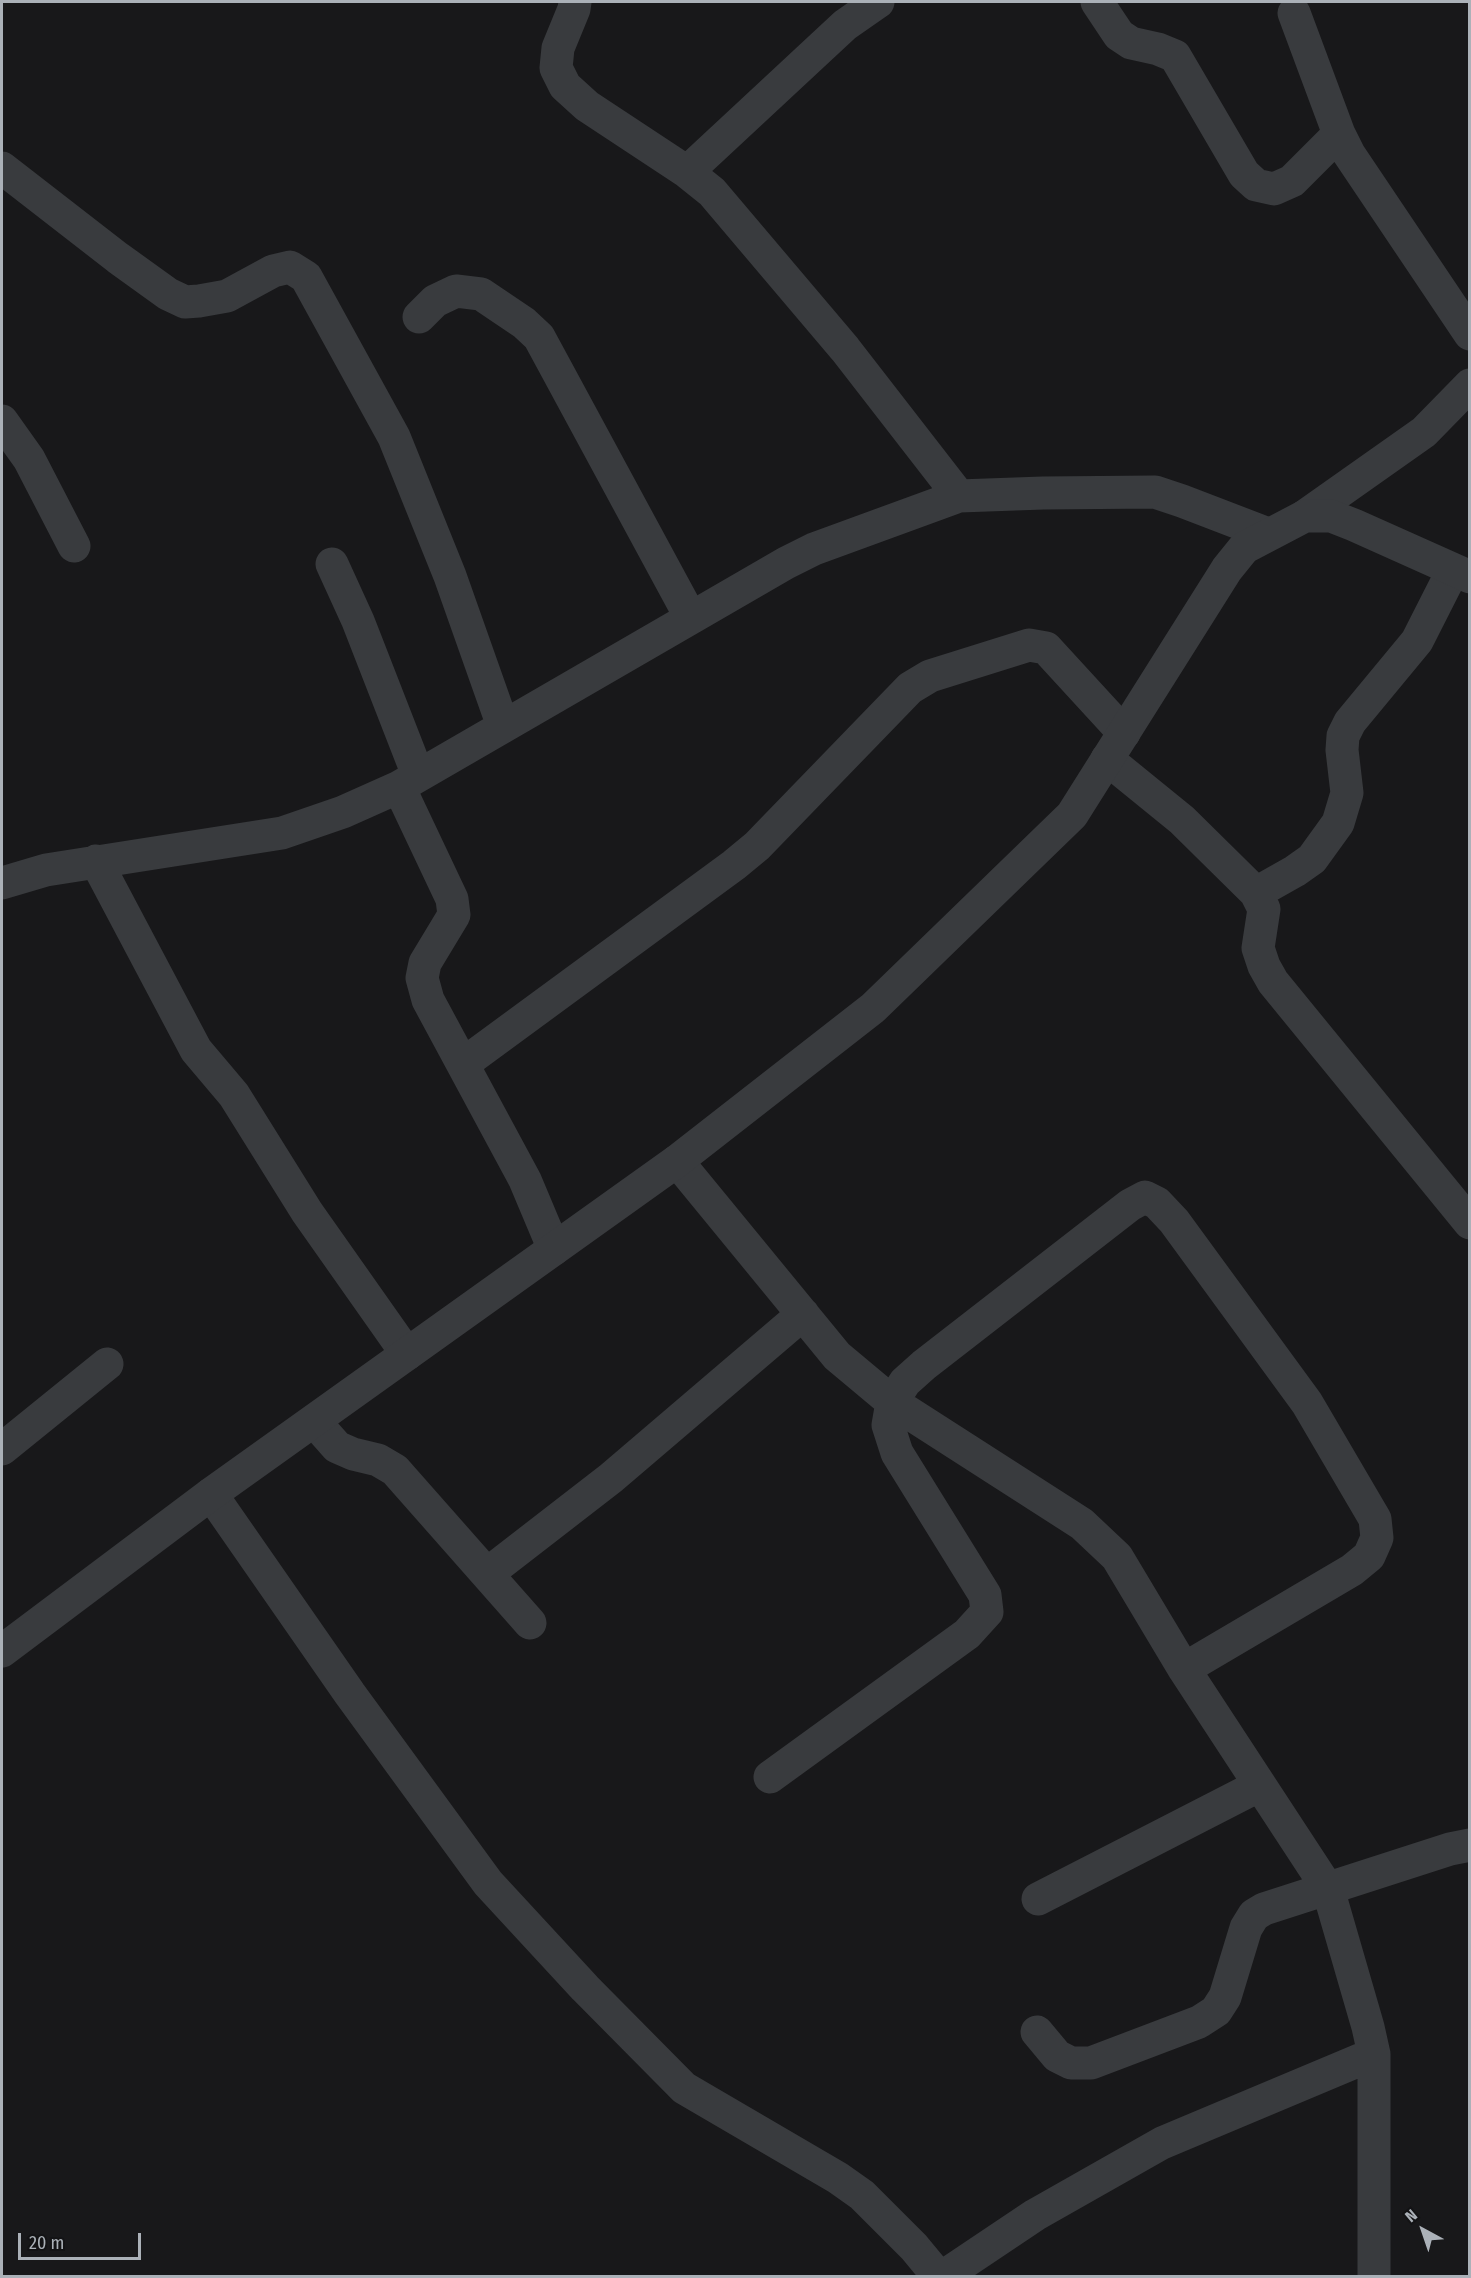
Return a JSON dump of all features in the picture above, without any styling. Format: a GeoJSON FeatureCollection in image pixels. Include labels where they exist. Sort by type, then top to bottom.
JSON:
{"type":"FeatureCollection","features":[{"type":"Feature","properties":{"kind":"street"},"geometry":{"type":"LineString","coordinates":[[575,2],[558,48],[556,68],[565,86],[587,106],[687,172],[712,192],[845,349],[960,496]]}},
{"type":"Feature","properties":{"kind":"street"},"geometry":{"type":"LineString","coordinates":[[687,172],[845,25],[878,2]]}},
{"type":"Feature","properties":{"kind":"street"},"geometry":{"type":"LineString","coordinates":[[1098,2],[1119,35],[1131,43],[1158,49],[1175,56],[1244,174],[1256,185],[1274,189],[1292,181],[1339,134]]}},
{"type":"Feature","properties":{"kind":"street"},"geometry":{"type":"LineString","coordinates":[[1294,13],[1339,134],[1349,154],[1470,334]]}},
{"type":"Feature","properties":{"kind":"street"},"geometry":{"type":"LineString","coordinates":[[2,168],[118,258],[168,294],[185,302],[200,302],[227,296],[273,272],[290,267],[306,278],[394,437],[450,576],[503,726]]}},
{"type":"Feature","properties":{"kind":"street"},"geometry":{"type":"LineString","coordinates":[[418,317],[435,301],[456,291],[481,294],[524,322],[539,337],[691,618]]}},
{"type":"Feature","properties":{"kind":"street"},"geometry":{"type":"LineString","coordinates":[[2,1651],[211,1494],[677,1161],[873,1008],[1072,815],[1227,569],[1244,548],[1305,516],[1424,432],[1470,386]]}},
{"type":"Feature","properties":{"kind":"street"},"geometry":{"type":"LineString","coordinates":[[2,421],[29,459],[74,546]]}},
{"type":"Feature","properties":{"kind":"street"},"geometry":{"type":"LineString","coordinates":[[2,883],[46,870],[96,861],[282,833],[343,812],[409,781],[786,563],[814,549],[960,496],[1155,492],[1268,534]]}},
{"type":"Feature","properties":{"kind":"street"},"geometry":{"type":"LineString","coordinates":[[1256,893],[1312,859],[1338,823],[1347,793],[1342,750],[1343,736],[1350,722],[1417,641],[1461,574],[1330,516],[1305,516]]}},
{"type":"Feature","properties":{"kind":"street"},"geometry":{"type":"LineString","coordinates":[[332,564],[358,621],[409,781],[452,898],[454,915],[425,963],[422,978],[429,1000],[525,1180],[554,1249]]}},
{"type":"Feature","properties":{"kind":"street"},"geometry":{"type":"LineString","coordinates":[[463,1064],[742,859],[910,688],[930,676],[1029,645],[1046,648],[1115,746],[1182,820],[1256,893],[1264,909],[1258,948],[1273,982],[1470,1222]]}},
{"type":"Feature","properties":{"kind":"street"},"geometry":{"type":"LineString","coordinates":[[96,861],[196,1050],[234,1095],[307,1212],[407,1354]]}},
{"type":"Feature","properties":{"kind":"street"},"geometry":{"type":"LineString","coordinates":[[677,1161],[837,1356],[892,1402],[1082,1524],[1117,1557],[1184,1669],[1328,1889],[1374,2054],[1374,2277]]}},
{"type":"Feature","properties":{"kind":"street"},"geometry":{"type":"LineString","coordinates":[[770,1777],[967,1634],[987,1612],[985,1595],[897,1453],[888,1425],[892,1402],[905,1382],[924,1365],[1130,1205],[1145,1197],[1157,1203],[1174,1221],[1307,1403],[1375,1519],[1377,1538],[1369,1556],[1352,1570],[1184,1669]]}},
{"type":"Feature","properties":{"kind":"street"},"geometry":{"type":"LineString","coordinates":[[486,1574],[611,1478],[803,1314]]}},
{"type":"Feature","properties":{"kind":"street"},"geometry":{"type":"LineString","coordinates":[[2,1449],[106,1364]]}},
{"type":"Feature","properties":{"kind":"street"},"geometry":{"type":"LineString","coordinates":[[314,1421],[337,1447],[378,1460],[394,1470],[530,1623]]}},
{"type":"Feature","properties":{"kind":"street"},"geometry":{"type":"LineString","coordinates":[[211,1494],[350,1694],[488,1883],[585,1988],[684,2088],[838,2178],[861,2195],[914,2247],[938,2277]]}},
{"type":"Feature","properties":{"kind":"street"},"geometry":{"type":"LineString","coordinates":[[1038,1899],[1260,1785]]}},
{"type":"Feature","properties":{"kind":"street"},"geometry":{"type":"LineString","coordinates":[[1037,2032],[1057,2056],[1071,2063],[1091,2063],[1199,2022],[1216,2011],[1225,1997],[1246,1928],[1254,1915],[1264,1909],[1470,1845]]}},
{"type":"Feature","properties":{"kind":"street"},"geometry":{"type":"LineString","coordinates":[[944,2277],[1035,2215],[1162,2143],[1374,2054]]}}]}
